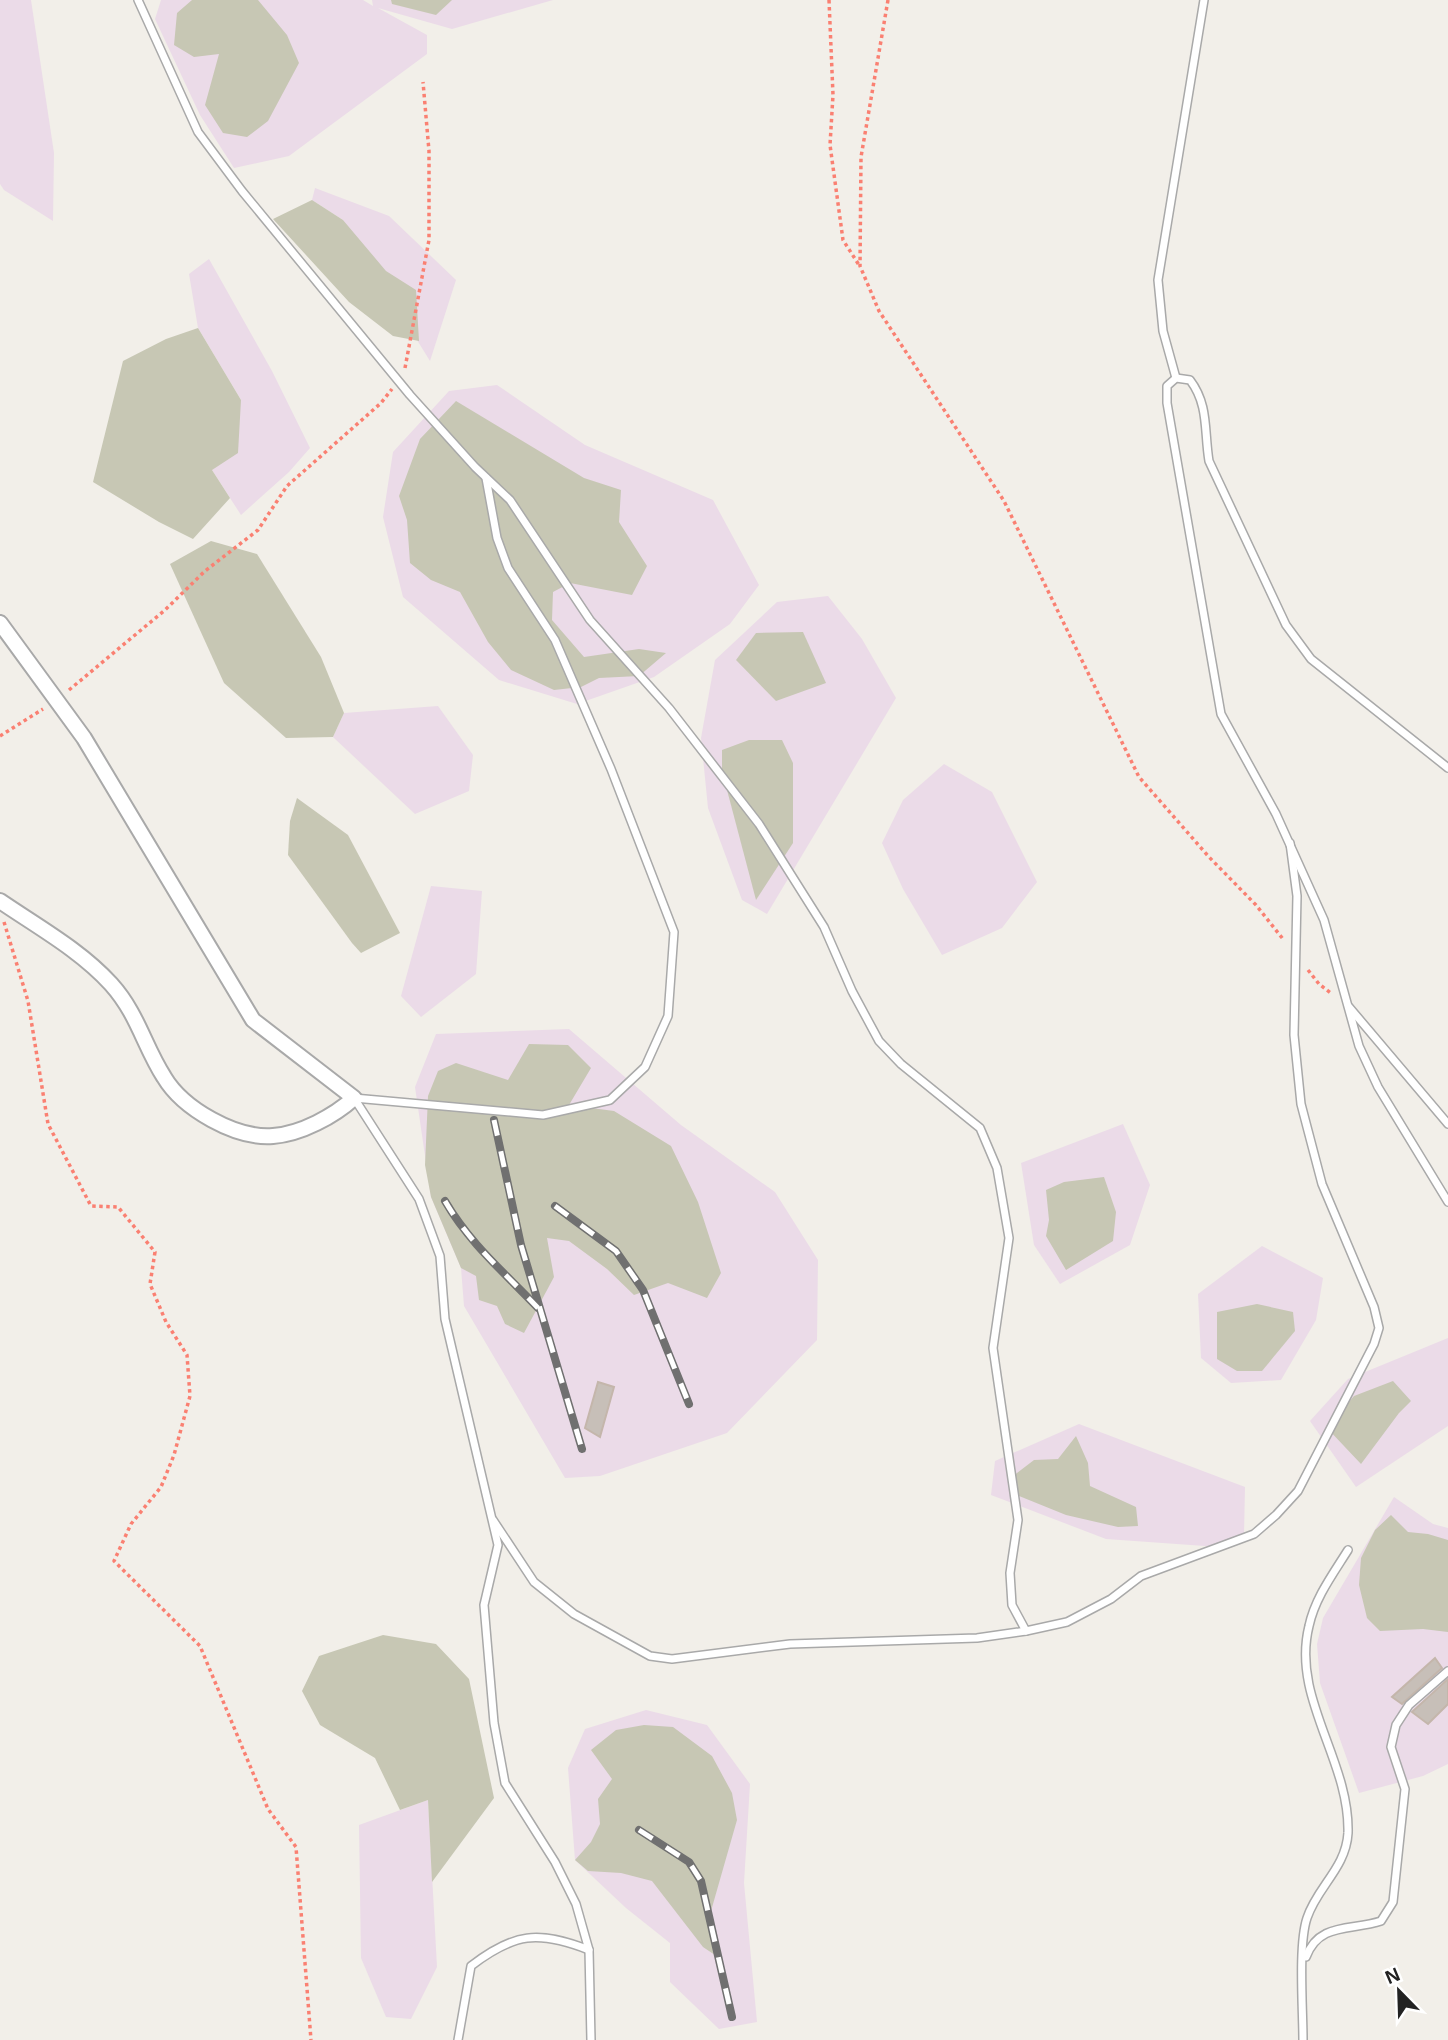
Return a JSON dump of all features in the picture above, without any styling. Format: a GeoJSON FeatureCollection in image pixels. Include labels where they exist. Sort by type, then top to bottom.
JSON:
{"type":"FeatureCollection","features":[{"type":"Feature","properties":{"kind":"street"},"geometry":{"type":"LineString","coordinates":[[0,623],[83,738],[253,1020],[354,1098],[332,1118],[272,1136],[224,1128],[178,1096],[163,1077],[137,1018],[111,985],[81,955],[0,901]]}},
{"type":"Feature","properties":{"kind":"lane"},"geometry":{"type":"LineString","coordinates":[[138,0],[198,132],[242,191],[399,382],[510,500],[590,620],[669,708],[759,824],[824,927],[852,991],[879,1041],[901,1064],[980,1128],[998,1168],[1009,1238],[993,1348],[1018,1520],[1010,1573],[1012,1605],[1026,1631]]}},
{"type":"Feature","properties":{"kind":"lane"},"geometry":{"type":"LineString","coordinates":[[1176,378],[1163,331],[1158,280],[1205,0]]}},
{"type":"Feature","properties":{"kind":"lane"},"geometry":{"type":"LineString","coordinates":[[1448,768],[1311,659],[1286,625],[1209,461],[1205,433],[1206,412],[1200,394],[1190,380],[1176,378],[1167,386],[1167,403],[1222,714],[1290,843],[1324,920],[1338,962],[1345,1003],[1359,1046],[1378,1087],[1448,1202]]}},
{"type":"Feature","properties":{"kind":"lane"},"geometry":{"type":"LineString","coordinates":[[354,1098],[543,1115],[610,1100],[645,1067],[668,1016],[674,932],[671,921],[611,769],[555,640],[508,568],[497,538],[486,477]]}},
{"type":"Feature","properties":{"kind":"lane"},"geometry":{"type":"LineString","coordinates":[[493,1520],[534,1582],[574,1614],[650,1656],[672,1659],[790,1644],[977,1638],[1026,1631],[1067,1622],[1111,1599],[1142,1576],[1254,1534],[1298,1491],[1374,1344],[1379,1328],[1374,1307],[1322,1184],[1301,1104],[1294,1035],[1297,896],[1290,843]]}},
{"type":"Feature","properties":{"kind":"lane"},"geometry":{"type":"LineString","coordinates":[[1345,1003],[1448,1124]]}},
{"type":"Feature","properties":{"kind":"lane"},"geometry":{"type":"LineString","coordinates":[[354,1098],[419,1199],[440,1256],[445,1319],[498,1545],[484,1605],[494,1723],[505,1783],[555,1862],[576,1904],[589,1950],[591,2040]]}},
{"type":"Feature","properties":{"kind":"lane"},"geometry":{"type":"LineString","coordinates":[[1303,2040],[1303,1939],[1307,1916],[1343,1858],[1348,1833],[1345,1800],[1335,1762],[1307,1684],[1304,1650],[1318,1601],[1348,1550]]}},
{"type":"Feature","properties":{"kind":"lane"},"geometry":{"type":"LineString","coordinates":[[1304,1961],[1310,1945],[1324,1932],[1381,1921],[1393,1902],[1405,1789],[1391,1747],[1396,1725],[1409,1705],[1448,1671]]}},
{"type":"Feature","properties":{"kind":"lane"},"geometry":{"type":"LineString","coordinates":[[458,2040],[471,1966],[489,1952],[513,1940],[544,1938],[565,1941],[589,1950]]}},
{"type":"Feature","properties":{"kind":"path"},"geometry":{"type":"LineString","coordinates":[[829,0],[833,95],[830,145],[843,240],[860,267],[879,311],[1004,501],[1139,776],[1209,857],[1256,905],[1319,985],[1345,1003]]}},
{"type":"Feature","properties":{"kind":"path"},"geometry":{"type":"LineString","coordinates":[[860,267],[861,157],[888,0]]}},
{"type":"Feature","properties":{"kind":"path"},"geometry":{"type":"LineString","coordinates":[[0,736],[55,702],[164,610],[205,571],[258,530],[287,486],[381,403],[403,376],[429,240],[429,152],[423,82]]}},
{"type":"Feature","properties":{"kind":"path"},"geometry":{"type":"LineString","coordinates":[[0,910],[28,1001],[48,1124],[91,1206],[118,1207],[155,1252],[150,1284],[166,1322],[187,1355],[190,1396],[174,1455],[161,1487],[131,1524],[114,1561],[200,1646],[268,1809],[296,1847],[311,2040]]}},
{"type":"Feature","properties":{"kind":"shaded area"},"geometry":{"type":"Polygon","coordinates":[[[0,0],[31,0],[54,153],[53,221],[4,190],[0,184],[0,0]]]}},
{"type":"Feature","properties":{"kind":"shaded area"},"geometry":{"type":"Polygon","coordinates":[[[161,0],[363,0],[373,6],[372,0],[553,0],[452,29],[378,8],[427,35],[427,54],[289,156],[234,168],[200,115],[155,19],[161,0]]]}},
{"type":"Feature","properties":{"kind":"shaded area"},"geometry":{"type":"Polygon","coordinates":[[[192,0],[258,0],[287,35],[299,63],[268,121],[247,137],[223,133],[205,105],[219,54],[194,57],[174,45],[177,13],[192,0]]]}},
{"type":"Feature","properties":{"kind":"shaded area"},"geometry":{"type":"Polygon","coordinates":[[[391,0],[452,0],[436,15],[392,4],[391,0]]]}},
{"type":"Feature","properties":{"kind":"shaded area"},"geometry":{"type":"Polygon","coordinates":[[[315,188],[389,216],[456,280],[430,361],[343,220],[312,200],[315,188]]]}},
{"type":"Feature","properties":{"kind":"shaded area"},"geometry":{"type":"Polygon","coordinates":[[[312,200],[343,220],[386,271],[416,290],[419,341],[393,336],[349,302],[273,219],[312,200]]]}},
{"type":"Feature","properties":{"kind":"shaded area"},"geometry":{"type":"Polygon","coordinates":[[[209,259],[272,371],[310,448],[289,472],[241,515],[212,470],[241,400],[198,328],[189,274],[209,259]]]}},
{"type":"Feature","properties":{"kind":"shaded area"},"geometry":{"type":"Polygon","coordinates":[[[198,328],[241,400],[238,453],[212,470],[230,498],[193,539],[93,482],[123,361],[166,339],[198,328]]]}},
{"type":"Feature","properties":{"kind":"shaded area"},"geometry":{"type":"Polygon","coordinates":[[[497,385],[585,445],[713,500],[759,585],[730,624],[654,677],[577,704],[499,680],[403,597],[383,517],[393,452],[449,391],[497,385]]]}},
{"type":"Feature","properties":{"kind":"shaded area"},"geometry":{"type":"Polygon","coordinates":[[[456,401],[584,478],[621,490],[619,522],[647,566],[632,595],[570,583],[553,592],[552,620],[584,657],[639,649],[666,653],[639,676],[599,678],[581,687],[554,690],[511,670],[488,642],[460,592],[431,580],[410,563],[407,520],[399,496],[420,439],[456,401]]]}},
{"type":"Feature","properties":{"kind":"shaded area"},"geometry":{"type":"Polygon","coordinates":[[[211,541],[257,554],[321,657],[344,713],[333,737],[286,738],[224,683],[170,564],[211,541]]]}},
{"type":"Feature","properties":{"kind":"shaded area"},"geometry":{"type":"Polygon","coordinates":[[[828,596],[862,639],[896,698],[767,914],[742,900],[708,808],[701,738],[715,660],[777,602],[828,596]]]}},
{"type":"Feature","properties":{"kind":"shaded area"},"geometry":{"type":"Polygon","coordinates":[[[803,632],[826,683],[776,701],[736,660],[756,633],[803,632]]]}},
{"type":"Feature","properties":{"kind":"shaded area"},"geometry":{"type":"Polygon","coordinates":[[[438,706],[473,755],[469,791],[415,814],[333,737],[344,713],[438,706]]]}},
{"type":"Feature","properties":{"kind":"shaded area"},"geometry":{"type":"Polygon","coordinates":[[[749,740],[782,740],[793,763],[793,843],[756,900],[722,771],[722,750],[749,740]]]}},
{"type":"Feature","properties":{"kind":"shaded area"},"geometry":{"type":"Polygon","coordinates":[[[944,764],[992,792],[1037,882],[1002,928],[942,955],[903,889],[882,843],[903,800],[944,764]]]}},
{"type":"Feature","properties":{"kind":"shaded area"},"geometry":{"type":"Polygon","coordinates":[[[297,798],[348,835],[400,933],[361,953],[352,943],[288,855],[290,821],[297,798]]]}},
{"type":"Feature","properties":{"kind":"shaded area"},"geometry":{"type":"Polygon","coordinates":[[[431,886],[482,891],[476,974],[421,1017],[401,996],[431,886]]]}},
{"type":"Feature","properties":{"kind":"shaded area"},"geometry":{"type":"Polygon","coordinates":[[[569,1029],[681,1125],[775,1192],[818,1260],[817,1340],[727,1433],[600,1476],[565,1478],[464,1306],[461,1268],[431,1197],[415,1087],[436,1034],[569,1029]]]}},
{"type":"Feature","properties":{"kind":"shaded area"},"geometry":{"type":"Polygon","coordinates":[[[529,1044],[568,1045],[591,1068],[569,1105],[614,1111],[671,1146],[698,1202],[721,1273],[707,1298],[668,1283],[634,1295],[607,1269],[569,1241],[547,1238],[554,1277],[524,1333],[505,1324],[497,1306],[479,1300],[476,1276],[461,1268],[431,1197],[425,1165],[428,1096],[438,1071],[456,1063],[508,1080],[529,1044]]]}},
{"type":"Feature","properties":{"kind":"shaded area"},"geometry":{"type":"Polygon","coordinates":[[[1123,1124],[1150,1185],[1130,1245],[1060,1284],[1034,1245],[1021,1163],[1123,1124]]]}},
{"type":"Feature","properties":{"kind":"shaded area"},"geometry":{"type":"Polygon","coordinates":[[[1104,1177],[1116,1212],[1113,1241],[1066,1270],[1046,1236],[1049,1220],[1046,1190],[1064,1182],[1104,1177]]]}},
{"type":"Feature","properties":{"kind":"shaded area"},"geometry":{"type":"Polygon","coordinates":[[[1262,1246],[1323,1278],[1316,1320],[1281,1380],[1231,1383],[1201,1358],[1198,1294],[1262,1246]]]}},
{"type":"Feature","properties":{"kind":"shaded area"},"geometry":{"type":"Polygon","coordinates":[[[1257,1304],[1293,1312],[1295,1331],[1262,1371],[1237,1371],[1217,1359],[1217,1312],[1257,1304]]]}},
{"type":"Feature","properties":{"kind":"shaded area"},"geometry":{"type":"Polygon","coordinates":[[[1448,1338],[1448,1426],[1356,1487],[1310,1421],[1348,1379],[1448,1338]]]}},
{"type":"Feature","properties":{"kind":"shaded area"},"geometry":{"type":"Polygon","coordinates":[[[1393,1381],[1411,1401],[1361,1464],[1327,1428],[1354,1396],[1393,1381]]]}},
{"type":"Feature","properties":{"kind":"shaded area"},"geometry":{"type":"Polygon","coordinates":[[[1079,1424],[1245,1487],[1244,1535],[1219,1547],[1106,1539],[991,1495],[995,1461],[1079,1424]]]}},
{"type":"Feature","properties":{"kind":"shaded area"},"geometry":{"type":"Polygon","coordinates":[[[1076,1436],[1088,1463],[1090,1486],[1136,1507],[1138,1526],[1118,1527],[1066,1515],[1012,1493],[1013,1476],[1034,1460],[1058,1459],[1076,1436]]]}},
{"type":"Feature","properties":{"kind":"shaded area"},"geometry":{"type":"Polygon","coordinates":[[[1394,1497],[1433,1524],[1448,1528],[1448,1764],[1423,1776],[1359,1793],[1320,1683],[1317,1644],[1323,1618],[1394,1497]]]}},
{"type":"Feature","properties":{"kind":"shaded area"},"geometry":{"type":"Polygon","coordinates":[[[1391,1515],[1408,1532],[1448,1540],[1448,1632],[1423,1629],[1380,1631],[1367,1618],[1359,1585],[1361,1558],[1375,1530],[1391,1515]]]}},
{"type":"Feature","properties":{"kind":"shaded area"},"geometry":{"type":"Polygon","coordinates":[[[383,1635],[436,1644],[469,1679],[494,1798],[432,1882],[428,1800],[400,1810],[375,1758],[320,1725],[302,1691],[319,1656],[383,1635]]]}},
{"type":"Feature","properties":{"kind":"shaded area"},"geometry":{"type":"Polygon","coordinates":[[[646,1710],[707,1725],[750,1784],[744,1883],[757,2022],[719,2029],[670,1982],[670,1943],[626,1908],[575,1860],[568,1768],[585,1729],[646,1710]]]}},
{"type":"Feature","properties":{"kind":"shaded area"},"geometry":{"type":"Polygon","coordinates":[[[644,1725],[673,1727],[712,1756],[732,1793],[737,1820],[709,1918],[718,1957],[703,1947],[652,1881],[621,1873],[588,1871],[575,1860],[591,1842],[600,1824],[598,1799],[612,1779],[591,1750],[616,1730],[644,1725]]]}},
{"type":"Feature","properties":{"kind":"shaded area"},"geometry":{"type":"Polygon","coordinates":[[[428,1800],[437,1967],[411,2019],[386,2017],[361,1958],[359,1825],[428,1800]]]}},
{"type":"Feature","properties":{"kind":"building"},"geometry":{"type":"Polygon","coordinates":[[[598,1382],[614,1387],[600,1437],[585,1428],[598,1382]]]}},
{"type":"Feature","properties":{"kind":"building"},"geometry":{"type":"Polygon","coordinates":[[[1435,1658],[1442,1668],[1402,1704],[1392,1697],[1435,1658]]]}},
{"type":"Feature","properties":{"kind":"building"},"geometry":{"type":"Polygon","coordinates":[[[1448,1679],[1448,1704],[1428,1724],[1412,1712],[1448,1679]]]}},
{"type":"Feature","properties":{"kind":"railway"},"geometry":{"type":"LineString","coordinates":[[494,1120],[521,1245],[582,1449]]}},
{"type":"Feature","properties":{"kind":"railway"},"geometry":{"type":"LineString","coordinates":[[445,1201],[477,1245],[538,1308]]}},
{"type":"Feature","properties":{"kind":"railway"},"geometry":{"type":"LineString","coordinates":[[555,1206],[616,1251],[643,1290],[689,1404]]}},
{"type":"Feature","properties":{"kind":"railway"},"geometry":{"type":"LineString","coordinates":[[639,1830],[689,1862],[701,1881],[732,2017]]}}]}
